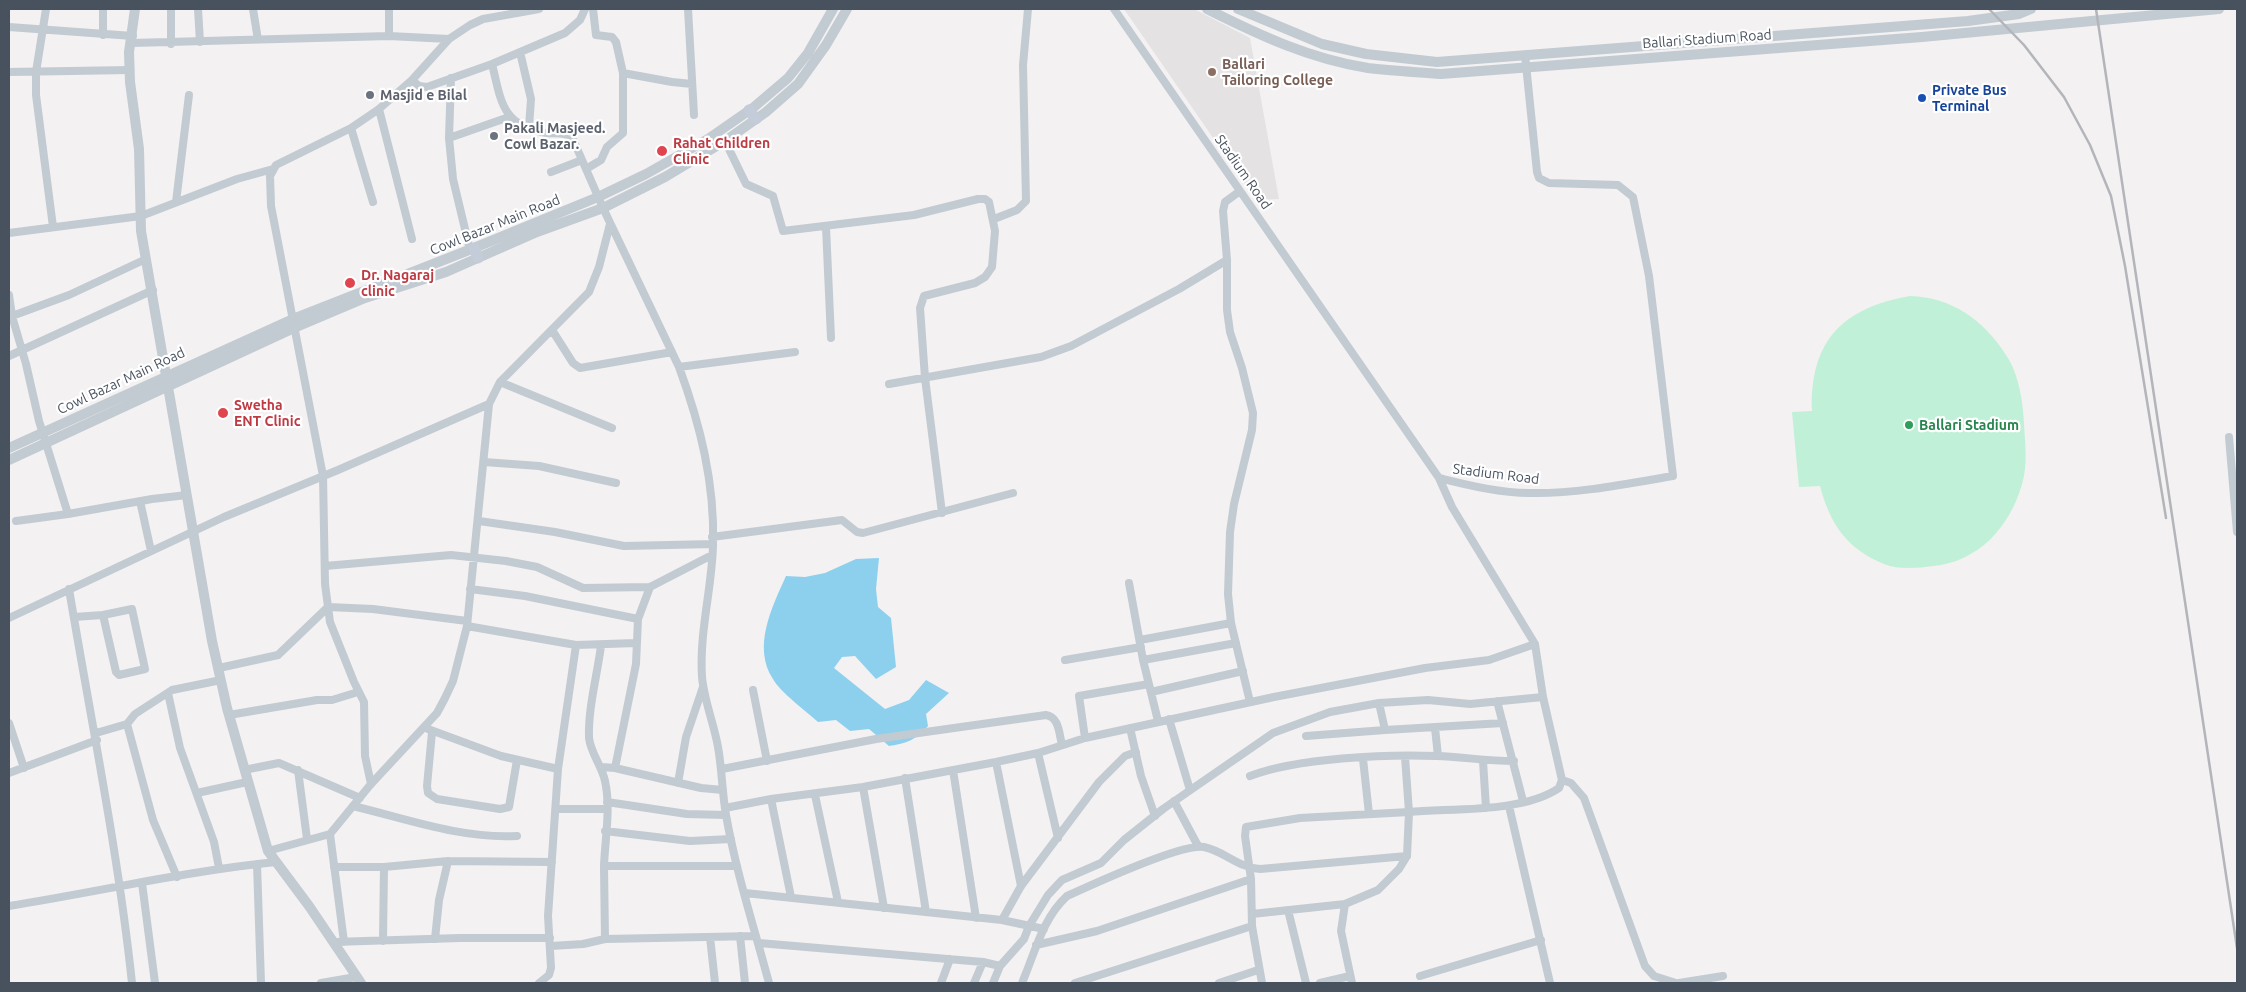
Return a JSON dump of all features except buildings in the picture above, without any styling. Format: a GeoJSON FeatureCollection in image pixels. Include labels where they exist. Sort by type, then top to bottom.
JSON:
{"type":"FeatureCollection","features":[{"type":"Feature","properties":{"kind":"street"},"geometry":{"type":"LineString","coordinates":[[46,9],[36,72],[36,95],[53,227]]}},
{"type":"Feature","properties":{"kind":"street"},"geometry":{"type":"LineString","coordinates":[[103,9],[103,35]]}},
{"type":"Feature","properties":{"kind":"street"},"geometry":{"type":"LineString","coordinates":[[135,9],[130,70],[139,149],[140,216],[218,668],[247,782],[268,851],[309,906],[358,980],[321,983]]}},
{"type":"Feature","properties":{"kind":"street"},"geometry":{"type":"LineString","coordinates":[[171,44],[172,9]]}},
{"type":"Feature","properties":{"kind":"street"},"geometry":{"type":"LineString","coordinates":[[198,9],[200,42]]}},
{"type":"Feature","properties":{"kind":"street"},"geometry":{"type":"LineString","coordinates":[[253,9],[258,40]]}},
{"type":"Feature","properties":{"kind":"street"},"geometry":{"type":"LineString","coordinates":[[389,9],[389,36]]}},
{"type":"Feature","properties":{"kind":"street"},"geometry":{"type":"LineString","coordinates":[[483,19],[488,9]]}},
{"type":"Feature","properties":{"kind":"street"},"geometry":{"type":"LineString","coordinates":[[9,232],[140,216],[237,179],[273,169],[282,162],[351,128],[379,109],[412,80],[449,39],[483,19],[539,9]]}},
{"type":"Feature","properties":{"kind":"street"},"geometry":{"type":"LineString","coordinates":[[412,80],[419,86],[427,87],[492,64],[565,32],[580,20],[585,9]]}},
{"type":"Feature","properties":{"kind":"street"},"geometry":{"type":"LineString","coordinates":[[586,169],[601,160],[607,147],[623,133],[623,73],[614,38],[600,37],[594,32],[594,9]]}},
{"type":"Feature","properties":{"kind":"street"},"geometry":{"type":"LineString","coordinates":[[688,9],[694,115]]}},
{"type":"Feature","properties":{"kind":"street","name":"Cowl Bazar Main Road"},"geometry":{"type":"LineString","coordinates":[[474,252],[598,198],[685,153],[752,114],[788,78],[820,33],[833,9]]}},
{"type":"Feature","properties":{"kind":"street"},"geometry":{"type":"LineString","coordinates":[[9,460],[44,438],[168,387],[293,323],[446,272],[474,252],[603,208],[665,177],[725,142],[752,114],[798,84],[826,45],[847,9]]}},
{"type":"Feature","properties":{"kind":"street"},"geometry":{"type":"LineString","coordinates":[[994,219],[1016,210],[1026,201],[1023,49],[1028,9]]}},
{"type":"Feature","properties":{"kind":"street","name":"Stadium Road"},"geometry":{"type":"LineString","coordinates":[[1114,9],[1238,192],[1439,478],[1475,486],[1528,493],[1591,489],[1673,476],[1648,276],[1635,203],[1629,192],[1618,185],[1549,183],[1539,178],[1524,55]]}},
{"type":"Feature","properties":{"kind":"street","name":"Ballari Stadium Road"},"geometry":{"type":"LineString","coordinates":[[1207,9],[1242,26],[1313,55],[1368,68],[1441,74],[1922,37],[2219,9]]}},
{"type":"Feature","properties":{"kind":"street","name":"Ballari Stadium Road"},"geometry":{"type":"LineString","coordinates":[[1238,9],[1322,44],[1366,54],[1437,62],[1922,25],[2019,14],[2031,9]]}},
{"type":"Feature","properties":{"kind":"street"},"geometry":{"type":"LineString","coordinates":[[1242,26],[1248,13]]}},
{"type":"Feature","properties":{"kind":"street"},"geometry":{"type":"LineString","coordinates":[[1922,25],[1922,37]]}},
{"type":"Feature","properties":{"kind":"street"},"geometry":{"type":"LineString","coordinates":[[9,26],[43,28],[171,44],[389,36],[449,39]]}},
{"type":"Feature","properties":{"kind":"street"},"geometry":{"type":"LineString","coordinates":[[520,52],[531,99],[529,128]]}},
{"type":"Feature","properties":{"kind":"street"},"geometry":{"type":"LineString","coordinates":[[492,64],[502,106],[509,117],[529,128],[549,134],[566,134],[572,137],[610,224],[679,367],[702,436],[713,508],[713,541],[702,663],[703,686],[714,725],[722,769],[725,812],[737,866],[770,983]]}},
{"type":"Feature","properties":{"kind":"street"},"geometry":{"type":"LineString","coordinates":[[9,72],[130,70]]}},
{"type":"Feature","properties":{"kind":"street"},"geometry":{"type":"LineString","coordinates":[[623,73],[692,84]]}},
{"type":"Feature","properties":{"kind":"street"},"geometry":{"type":"LineString","coordinates":[[451,78],[449,138],[453,179],[474,252]]}},
{"type":"Feature","properties":{"kind":"street"},"geometry":{"type":"LineString","coordinates":[[176,202],[189,95]]}},
{"type":"Feature","properties":{"kind":"street"},"geometry":{"type":"LineString","coordinates":[[379,109],[412,239]]}},
{"type":"Feature","properties":{"kind":"street"},"geometry":{"type":"LineString","coordinates":[[449,138],[509,117]]}},
{"type":"Feature","properties":{"kind":"street"},"geometry":{"type":"LineString","coordinates":[[351,128],[373,202]]}},
{"type":"Feature","properties":{"kind":"street"},"geometry":{"type":"LineString","coordinates":[[725,142],[746,184],[773,196],[783,231],[914,215],[978,199],[984,199],[989,202],[994,219],[992,267],[985,277],[975,283],[924,296],[920,308],[925,378],[942,513]]}},
{"type":"Feature","properties":{"kind":"street"},"geometry":{"type":"LineString","coordinates":[[551,172],[582,160]]}},
{"type":"Feature","properties":{"kind":"street"},"geometry":{"type":"LineString","coordinates":[[273,169],[270,176],[271,206],[323,476],[325,566],[330,622],[358,692],[364,702],[365,756],[371,784]]}},
{"type":"Feature","properties":{"kind":"street"},"geometry":{"type":"LineString","coordinates":[[1238,192],[1225,202],[1223,220],[1230,332],[1242,368],[1253,413],[1252,430],[1240,476],[1230,532],[1228,594],[1231,623],[1250,702]]}},
{"type":"Feature","properties":{"kind":"street"},"geometry":{"type":"LineString","coordinates":[[268,851],[330,834],[371,784],[437,713],[453,681],[467,623],[472,558],[479,521],[489,404],[500,382],[589,292],[599,267],[610,224]]}},
{"type":"Feature","properties":{"kind":"street"},"geometry":{"type":"LineString","coordinates":[[826,226],[831,338]]}},
{"type":"Feature","properties":{"kind":"street"},"geometry":{"type":"LineString","coordinates":[[12,316],[69,296],[146,259]]}},
{"type":"Feature","properties":{"kind":"street"},"geometry":{"type":"LineString","coordinates":[[889,384],[1041,357],[1071,346],[1179,289],[1227,260]]}},
{"type":"Feature","properties":{"kind":"street"},"geometry":{"type":"LineString","coordinates":[[9,356],[153,290]]}},
{"type":"Feature","properties":{"kind":"street"},"geometry":{"type":"LineString","coordinates":[[9,295],[12,316],[44,438],[68,514]]}},
{"type":"Feature","properties":{"kind":"street","name":"Cowl Bazar Main Road"},"geometry":{"type":"LineString","coordinates":[[9,448],[44,438],[166,375],[293,323]]}},
{"type":"Feature","properties":{"kind":"street"},"geometry":{"type":"LineString","coordinates":[[552,330],[573,363],[580,368],[672,352]]}},
{"type":"Feature","properties":{"kind":"street"},"geometry":{"type":"LineString","coordinates":[[679,367],[795,352]]}},
{"type":"Feature","properties":{"kind":"street"},"geometry":{"type":"LineString","coordinates":[[500,382],[612,428]]}},
{"type":"Feature","properties":{"kind":"street"},"geometry":{"type":"LineString","coordinates":[[9,618],[193,531],[489,404]]}},
{"type":"Feature","properties":{"kind":"street"},"geometry":{"type":"LineString","coordinates":[[2229,437],[2235,485],[2237,532]]}},
{"type":"Feature","properties":{"kind":"street"},"geometry":{"type":"LineString","coordinates":[[484,462],[539,466],[616,483]]}},
{"type":"Feature","properties":{"kind":"street"},"geometry":{"type":"LineString","coordinates":[[1262,983],[1258,970],[1252,926],[1251,879],[1244,830],[1250,825],[1300,818],[1509,806],[1551,793],[1559,788],[1562,780],[1543,697],[1535,644],[1452,507],[1439,478]]}},
{"type":"Feature","properties":{"kind":"street"},"geometry":{"type":"LineString","coordinates":[[479,521],[555,532],[624,546],[713,541],[842,520],[857,532],[863,533],[1013,493]]}},
{"type":"Feature","properties":{"kind":"street"},"geometry":{"type":"LineString","coordinates":[[16,521],[187,495]]}},
{"type":"Feature","properties":{"kind":"street"},"geometry":{"type":"LineString","coordinates":[[140,501],[151,551]]}},
{"type":"Feature","properties":{"kind":"street"},"geometry":{"type":"LineString","coordinates":[[325,566],[399,558],[452,555],[506,561],[537,567],[583,588],[650,587],[712,555]]}},
{"type":"Feature","properties":{"kind":"street"},"geometry":{"type":"LineString","coordinates":[[1129,583],[1143,660],[1158,721]]}},
{"type":"Feature","properties":{"kind":"street"},"geometry":{"type":"LineString","coordinates":[[615,768],[636,664],[638,619],[650,587]]}},
{"type":"Feature","properties":{"kind":"street"},"geometry":{"type":"LineString","coordinates":[[69,589],[96,736],[120,886],[132,983]]}},
{"type":"Feature","properties":{"kind":"street"},"geometry":{"type":"LineString","coordinates":[[470,589],[525,596],[638,619]]}},
{"type":"Feature","properties":{"kind":"street"},"geometry":{"type":"LineString","coordinates":[[218,668],[278,655],[328,606],[373,609],[467,623],[576,645],[601,646],[636,643]]}},
{"type":"Feature","properties":{"kind":"street"},"geometry":{"type":"LineString","coordinates":[[74,617],[103,615],[132,609],[145,669],[119,675],[116,672],[103,615]]}},
{"type":"Feature","properties":{"kind":"street"},"geometry":{"type":"LineString","coordinates":[[1065,660],[1231,623]]}},
{"type":"Feature","properties":{"kind":"street"},"geometry":{"type":"LineString","coordinates":[[1143,660],[1236,643]]}},
{"type":"Feature","properties":{"kind":"street"},"geometry":{"type":"LineString","coordinates":[[556,809],[607,806],[687,814],[725,812],[771,799],[863,787],[996,762],[1038,753],[1085,738],[1158,721],[1352,681],[1488,660],[1535,644]]}},
{"type":"Feature","properties":{"kind":"street"},"geometry":{"type":"LineString","coordinates":[[539,983],[549,975],[551,942],[548,916],[558,770],[576,645]]}},
{"type":"Feature","properties":{"kind":"street"},"geometry":{"type":"LineString","coordinates":[[601,646],[589,725],[593,753],[602,767],[607,806],[604,866],[605,940]]}},
{"type":"Feature","properties":{"kind":"street"},"geometry":{"type":"LineString","coordinates":[[1085,738],[1079,696],[1150,688],[1243,671]]}},
{"type":"Feature","properties":{"kind":"street"},"geometry":{"type":"LineString","coordinates":[[9,773],[126,724],[135,714],[172,690],[221,680]]}},
{"type":"Feature","properties":{"kind":"street"},"geometry":{"type":"LineString","coordinates":[[678,783],[686,737],[703,686]]}},
{"type":"Feature","properties":{"kind":"street"},"geometry":{"type":"LineString","coordinates":[[753,690],[767,761]]}},
{"type":"Feature","properties":{"kind":"street"},"geometry":{"type":"LineString","coordinates":[[229,715],[318,700],[332,700],[358,692]]}},
{"type":"Feature","properties":{"kind":"street"},"geometry":{"type":"LineString","coordinates":[[168,693],[180,748],[214,842],[220,868]]}},
{"type":"Feature","properties":{"kind":"street"},"geometry":{"type":"LineString","coordinates":[[993,983],[1000,966],[1024,939],[1029,926],[1048,895],[1062,880],[1101,863],[1124,840],[1174,801],[1281,729],[1330,712],[1379,703],[1407,700],[1470,704],[1543,697]]}},
{"type":"Feature","properties":{"kind":"street"},"geometry":{"type":"LineString","coordinates":[[1497,701],[1523,801]]}},
{"type":"Feature","properties":{"kind":"street"},"geometry":{"type":"LineString","coordinates":[[1379,703],[1385,730]]}},
{"type":"Feature","properties":{"kind":"street"},"geometry":{"type":"LineString","coordinates":[[722,769],[876,739],[1046,715],[1056,720],[1062,745]]}},
{"type":"Feature","properties":{"kind":"street"},"geometry":{"type":"LineString","coordinates":[[1169,719],[1190,790]]}},
{"type":"Feature","properties":{"kind":"street"},"geometry":{"type":"LineString","coordinates":[[1306,736],[1503,723]]}},
{"type":"Feature","properties":{"kind":"street"},"geometry":{"type":"LineString","coordinates":[[9,724],[24,768]]}},
{"type":"Feature","properties":{"kind":"street"},"geometry":{"type":"LineString","coordinates":[[126,724],[153,820],[177,878]]}},
{"type":"Feature","properties":{"kind":"street"},"geometry":{"type":"LineString","coordinates":[[424,727],[432,732],[517,760],[558,770]]}},
{"type":"Feature","properties":{"kind":"street"},"geometry":{"type":"LineString","coordinates":[[1130,728],[1155,816]]}},
{"type":"Feature","properties":{"kind":"street"},"geometry":{"type":"LineString","coordinates":[[1435,728],[1438,756]]}},
{"type":"Feature","properties":{"kind":"street"},"geometry":{"type":"LineString","coordinates":[[432,732],[427,786],[428,793],[437,799],[500,809],[509,807],[517,760]]}},
{"type":"Feature","properties":{"kind":"street"},"geometry":{"type":"LineString","coordinates":[[1002,920],[1022,886],[1114,766],[1125,756],[1136,752]]}},
{"type":"Feature","properties":{"kind":"street"},"geometry":{"type":"LineString","coordinates":[[1038,753],[1058,838]]}},
{"type":"Feature","properties":{"kind":"street"},"geometry":{"type":"LineString","coordinates":[[1250,776],[1279,767],[1363,759],[1438,756],[1483,761],[1514,761]]}},
{"type":"Feature","properties":{"kind":"street"},"geometry":{"type":"LineString","coordinates":[[1252,914],[1345,904],[1378,890],[1399,869],[1407,856],[1409,812],[1405,757]]}},
{"type":"Feature","properties":{"kind":"street"},"geometry":{"type":"LineString","coordinates":[[1363,759],[1369,814]]}},
{"type":"Feature","properties":{"kind":"street"},"geometry":{"type":"LineString","coordinates":[[1483,761],[1486,808]]}},
{"type":"Feature","properties":{"kind":"street"},"geometry":{"type":"LineString","coordinates":[[244,770],[279,762],[360,798]]}},
{"type":"Feature","properties":{"kind":"street"},"geometry":{"type":"LineString","coordinates":[[996,762],[1022,886]]}},
{"type":"Feature","properties":{"kind":"street"},"geometry":{"type":"LineString","coordinates":[[602,767],[615,768],[678,783],[723,790]]}},
{"type":"Feature","properties":{"kind":"street"},"geometry":{"type":"LineString","coordinates":[[298,770],[307,839]]}},
{"type":"Feature","properties":{"kind":"street"},"geometry":{"type":"LineString","coordinates":[[952,770],[976,918]]}},
{"type":"Feature","properties":{"kind":"street"},"geometry":{"type":"LineString","coordinates":[[905,778],[926,912]]}},
{"type":"Feature","properties":{"kind":"street"},"geometry":{"type":"LineString","coordinates":[[1562,780],[1571,783],[1584,798],[1645,966],[1654,976],[1678,983],[1722,976]]}},
{"type":"Feature","properties":{"kind":"street"},"geometry":{"type":"LineString","coordinates":[[197,793],[247,782]]}},
{"type":"Feature","properties":{"kind":"street"},"geometry":{"type":"LineString","coordinates":[[863,787],[884,908]]}},
{"type":"Feature","properties":{"kind":"street"},"geometry":{"type":"LineString","coordinates":[[815,794],[838,902]]}},
{"type":"Feature","properties":{"kind":"street"},"geometry":{"type":"LineString","coordinates":[[771,799],[791,897]]}},
{"type":"Feature","properties":{"kind":"street"},"geometry":{"type":"LineString","coordinates":[[1174,801],[1198,846]]}},
{"type":"Feature","properties":{"kind":"street"},"geometry":{"type":"LineString","coordinates":[[353,806],[461,834],[494,837],[517,836]]}},
{"type":"Feature","properties":{"kind":"street"},"geometry":{"type":"LineString","coordinates":[[1509,806],[1550,983]]}},
{"type":"Feature","properties":{"kind":"street"},"geometry":{"type":"LineString","coordinates":[[605,831],[690,841],[731,838]]}},
{"type":"Feature","properties":{"kind":"street"},"geometry":{"type":"LineString","coordinates":[[330,834],[344,942]]}},
{"type":"Feature","properties":{"kind":"street"},"geometry":{"type":"LineString","coordinates":[[1022,983],[1036,944],[1055,910],[1067,896],[1168,855],[1198,846],[1249,868],[1407,856]]}},
{"type":"Feature","properties":{"kind":"street"},"geometry":{"type":"LineString","coordinates":[[334,867],[384,868],[448,861],[552,862]]}},
{"type":"Feature","properties":{"kind":"street"},"geometry":{"type":"LineString","coordinates":[[435,939],[439,900],[448,861]]}},
{"type":"Feature","properties":{"kind":"street"},"geometry":{"type":"LineString","coordinates":[[9,906],[142,882],[177,878],[220,868],[276,862]]}},
{"type":"Feature","properties":{"kind":"street"},"geometry":{"type":"LineString","coordinates":[[257,864],[261,983]]}},
{"type":"Feature","properties":{"kind":"street"},"geometry":{"type":"LineString","coordinates":[[604,866],[737,866]]}},
{"type":"Feature","properties":{"kind":"street"},"geometry":{"type":"LineString","coordinates":[[383,941],[384,868]]}},
{"type":"Feature","properties":{"kind":"street"},"geometry":{"type":"LineString","coordinates":[[1036,944],[1097,932],[1251,879]]}},
{"type":"Feature","properties":{"kind":"street"},"geometry":{"type":"LineString","coordinates":[[142,882],[155,983]]}},
{"type":"Feature","properties":{"kind":"street"},"geometry":{"type":"LineString","coordinates":[[745,893],[1002,920],[1044,929]]}},
{"type":"Feature","properties":{"kind":"street"},"geometry":{"type":"LineString","coordinates":[[1320,983],[1351,980],[1341,931],[1345,904]]}},
{"type":"Feature","properties":{"kind":"street"},"geometry":{"type":"LineString","coordinates":[[1288,910],[1306,983]]}},
{"type":"Feature","properties":{"kind":"street"},"geometry":{"type":"LineString","coordinates":[[1075,983],[1252,926]]}},
{"type":"Feature","properties":{"kind":"street"},"geometry":{"type":"LineString","coordinates":[[333,942],[435,939],[583,944],[605,940],[740,936],[983,962],[1000,966]]}},
{"type":"Feature","properties":{"kind":"street"},"geometry":{"type":"LineString","coordinates":[[740,936],[745,983]]}},
{"type":"Feature","properties":{"kind":"street"},"geometry":{"type":"LineString","coordinates":[[710,937],[715,983]]}},
{"type":"Feature","properties":{"kind":"street"},"geometry":{"type":"LineString","coordinates":[[1420,976],[1541,940]]}},
{"type":"Feature","properties":{"kind":"street"},"geometry":{"type":"LineString","coordinates":[[941,983],[950,959]]}},
{"type":"Feature","properties":{"kind":"street"},"geometry":{"type":"LineString","coordinates":[[974,983],[983,962]]}},
{"type":"Feature","properties":{"kind":"street"},"geometry":{"type":"LineString","coordinates":[[1219,983],[1258,970]]}},
{"type":"Feature","properties":{"kind":"shaded area","name":"Ballari Tailoring College"},"geometry":{"type":"Polygon","coordinates":[[[1124,9],[1194,9],[1250,38],[1279,199],[1256,200],[1124,9]]]}},
{"type":"Feature","properties":{"kind":"green space","name":"Ballari Stadium"},"geometry":{"type":"Polygon","coordinates":[[[1910,296],[1925,297],[1953,306],[1977,321],[1997,342],[2014,371],[2020,388],[2026,454],[2024,477],[2017,500],[2000,528],[1990,540],[1964,558],[1927,567],[1909,568],[1884,564],[1860,551],[1850,543],[1835,523],[1824,500],[1820,486],[1799,487],[1792,412],[1812,411],[1813,386],[1817,365],[1824,347],[1835,332],[1849,319],[1866,309],[1910,296]]]}},
{"type":"Feature","properties":{"kind":"water"},"geometry":{"type":"Polygon","coordinates":[[[879,558],[876,589],[878,607],[891,618],[896,667],[876,679],[855,656],[842,657],[834,668],[885,709],[909,700],[926,680],[949,693],[926,714],[928,726],[920,734],[901,744],[889,746],[869,729],[850,731],[836,720],[818,722],[776,684],[767,667],[764,654],[766,627],[786,576],[805,577],[825,573],[856,559],[879,558]]]}},
{"type":"Feature","properties":{"kind":"railway"},"geometry":{"type":"LineString","coordinates":[[1989,9],[2024,45],[2064,97],[2090,145],[2111,196],[2125,266],[2166,518]]}},
{"type":"Feature","properties":{"kind":"railway"},"geometry":{"type":"LineString","coordinates":[[2096,9],[2237,948]]}},
{"type":"Feature","properties":{"kind":"place","name":"Ballari Tailoring College"},"geometry":{"type":"Point","coordinates":[1212,72]}},
{"type":"Feature","properties":{"kind":"place","name":"Masjid e Bilal"},"geometry":{"type":"Point","coordinates":[370,95]}},
{"type":"Feature","properties":{"kind":"place","name":"Private Bus Terminal"},"geometry":{"type":"Point","coordinates":[1922,98]}},
{"type":"Feature","properties":{"kind":"place","name":"Pakali Masjeed. Cowl Bazar."},"geometry":{"type":"Point","coordinates":[494,136]}},
{"type":"Feature","properties":{"kind":"place","name":"Rahat Children Clinic"},"geometry":{"type":"Point","coordinates":[662,151]}},
{"type":"Feature","properties":{"kind":"place","name":"Dr. Nagaraj clinic"},"geometry":{"type":"Point","coordinates":[350,283]}},
{"type":"Feature","properties":{"kind":"place","name":"Swetha ENT Clinic"},"geometry":{"type":"Point","coordinates":[223,413]}},
{"type":"Feature","properties":{"kind":"place","name":"Ballari Stadium"},"geometry":{"type":"Point","coordinates":[1909,425]}}]}
